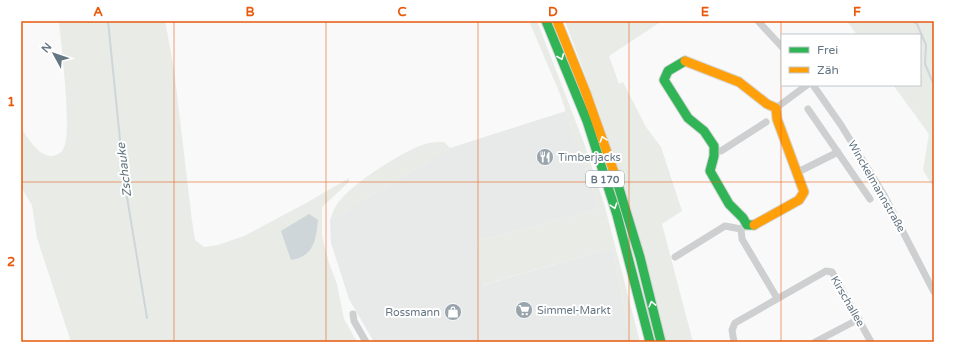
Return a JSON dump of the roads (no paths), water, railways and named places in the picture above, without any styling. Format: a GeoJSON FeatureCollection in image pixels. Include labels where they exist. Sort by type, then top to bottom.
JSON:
{"type":"FeatureCollection","features":[{"type":"Feature","properties":{"kind":"main road","name":"B 170"},"geometry":{"type":"LineString","coordinates":[[546,21],[587,121],[617,215],[650,342]]}},
{"type":"Feature","properties":{"kind":"main road","name":"B 170"},"geometry":{"type":"LineString","coordinates":[[557,21],[596,118],[624,204],[652,302],[661,342]]}},
{"type":"Feature","properties":{"kind":"main road"},"geometry":{"type":"LineString","coordinates":[[685,61],[690,62],[744,86],[767,105],[776,108],[777,119],[798,172],[804,192],[803,197],[760,223],[744,227],[743,218],[729,204],[711,174],[710,168],[715,151],[714,146],[704,131],[688,118],[664,80],[668,71],[678,64],[685,61]]}},
{"type":"Feature","properties":{"kind":"street"},"geometry":{"type":"LineString","coordinates":[[758,21],[781,46]]}},
{"type":"Feature","properties":{"kind":"street"},"geometry":{"type":"LineString","coordinates":[[776,108],[806,86]]}},
{"type":"Feature","properties":{"kind":"street","name":"Winckelmannstraße"},"geometry":{"type":"LineString","coordinates":[[814,86],[841,125],[884,195],[934,292]]}},
{"type":"Feature","properties":{"kind":"street","name":"Winckelmannstraße"},"geometry":{"type":"LineString","coordinates":[[808,109],[870,199]]}},
{"type":"Feature","properties":{"kind":"street"},"geometry":{"type":"LineString","coordinates":[[715,151],[721,151],[766,122]]}},
{"type":"Feature","properties":{"kind":"street","name":"Winckelmannstraße"},"geometry":{"type":"LineString","coordinates":[[798,172],[838,152]]}},
{"type":"Feature","properties":{"kind":"street"},"geometry":{"type":"LineString","coordinates":[[676,257],[726,226],[744,227],[742,239],[777,298],[735,323],[732,330],[734,342]]}},
{"type":"Feature","properties":{"kind":"street","name":"Kirschallee"},"geometry":{"type":"LineString","coordinates":[[777,298],[826,271],[832,272],[871,342]]}},
{"type":"Feature","properties":{"kind":"street"},"geometry":{"type":"LineString","coordinates":[[352,314],[354,321],[366,342]]}},
{"type":"Feature","properties":{"kind":"street"},"geometry":{"type":"LineString","coordinates":[[815,342],[859,319]]}},
{"type":"Feature","properties":{"kind":"waterway","name":"Zschauke"},"geometry":{"type":"LineString","coordinates":[[108,21],[124,179],[147,318]]}},
{"type":"Feature","properties":{"kind":"waterway"},"geometry":{"type":"LineString","coordinates":[[912,21],[917,24],[926,45],[925,64],[934,85]]}},
{"type":"Feature","properties":{"kind":"place","name":"Timberjacks"},"geometry":{"type":"Point","coordinates":[545,157]}},
{"type":"Feature","properties":{"kind":"place","name":"Simmel-Markt"},"geometry":{"type":"Point","coordinates":[524,310]}},
{"type":"Feature","properties":{"kind":"place","name":"Rossmann"},"geometry":{"type":"Point","coordinates":[453,312]}}]}
